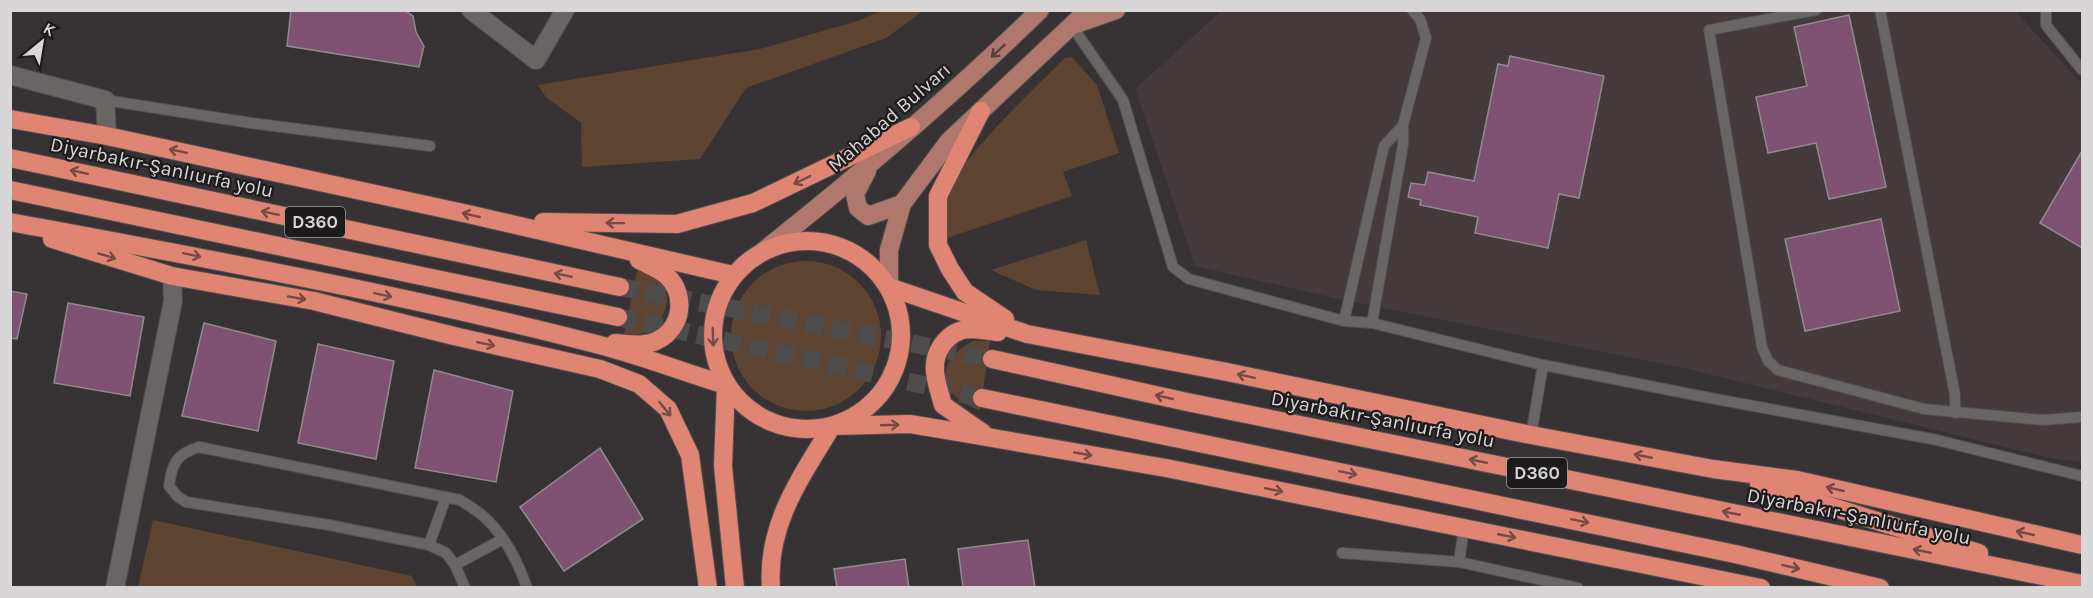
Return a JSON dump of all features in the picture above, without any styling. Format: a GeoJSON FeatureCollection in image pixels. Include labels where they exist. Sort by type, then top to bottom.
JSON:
{"type":"FeatureCollection","features":[{"type":"Feature","properties":{"kind":"highway"},"geometry":{"type":"LineString","coordinates":[[981,111],[938,196],[938,245],[965,292],[1027,334]]}},
{"type":"Feature","properties":{"kind":"highway"},"geometry":{"type":"LineString","coordinates":[[10,119],[107,136],[613,246],[733,275]]}},
{"type":"Feature","properties":{"kind":"highway"},"geometry":{"type":"LineString","coordinates":[[503,222],[677,224],[753,203],[911,127]]}},
{"type":"Feature","properties":{"kind":"highway","name":"Diyarbakır-Şanlıurfa yolu"},"geometry":{"type":"LineString","coordinates":[[10,158],[621,287]]}},
{"type":"Feature","properties":{"kind":"highway","name":"D360"},"geometry":{"type":"LineString","coordinates":[[10,190],[618,317]]}},
{"type":"Feature","properties":{"kind":"highway"},"geometry":{"type":"LineString","coordinates":[[10,222],[164,249],[439,307],[590,342],[726,385]]}},
{"type":"Feature","properties":{"kind":"highway"},"geometry":{"type":"LineString","coordinates":[[10,226],[172,276],[314,301],[600,369],[639,384],[668,409],[690,455],[708,588]]}},
{"type":"Feature","properties":{"kind":"highway"},"geometry":{"type":"LineString","coordinates":[[771,588],[770,568],[776,530],[788,499],[832,426],[858,415],[880,396],[895,371],[902,343],[900,314],[889,287],[870,264],[844,248],[814,240],[783,243],[755,255],[733,275],[720,295],[713,318],[712,341],[716,364],[726,385],[746,408],[772,423],[802,430],[832,426],[910,424],[989,437],[1166,468],[1761,588]]}},
{"type":"Feature","properties":{"kind":"highway"},"geometry":{"type":"LineString","coordinates":[[590,342],[640,344],[656,341],[667,334],[680,315],[680,301],[673,282],[665,274],[613,246]]}},
{"type":"Feature","properties":{"kind":"highway"},"geometry":{"type":"LineString","coordinates":[[889,287],[1027,334]]}},
{"type":"Feature","properties":{"kind":"highway"},"geometry":{"type":"LineString","coordinates":[[989,437],[943,405],[935,370],[938,354],[946,338],[968,329],[1027,334],[1239,374],[1531,435],[1713,469],[1797,480],[2082,545]]}},
{"type":"Feature","properties":{"kind":"highway","name":"Diyarbakır-Şanlıurfa yolu"},"geometry":{"type":"LineString","coordinates":[[992,359],[1186,402],[2074,582]]}},
{"type":"Feature","properties":{"kind":"highway"},"geometry":{"type":"LineString","coordinates":[[726,385],[723,466],[735,588]]}},
{"type":"Feature","properties":{"kind":"highway","name":"D360"},"geometry":{"type":"LineString","coordinates":[[982,398],[1735,554],[1880,588]]}},
{"type":"Feature","properties":{"kind":"highway"},"geometry":{"type":"LineString","coordinates":[[1713,469],[2074,582]]}},
{"type":"Feature","properties":{"kind":"highway"},"geometry":{"type":"LineString","coordinates":[[1737,583],[1778,588]]}},
{"type":"Feature","properties":{"kind":"main road","name":"Mahabad Bulvarı"},"geometry":{"type":"LineString","coordinates":[[762,252],[825,202],[996,53],[1040,10]]}},
{"type":"Feature","properties":{"kind":"main road"},"geometry":{"type":"LineString","coordinates":[[889,287],[889,250],[902,204],[949,141],[1088,10]]}},
{"type":"Feature","properties":{"kind":"main road"},"geometry":{"type":"LineString","coordinates":[[1072,26],[1116,10]]}},
{"type":"Feature","properties":{"kind":"main road"},"geometry":{"type":"LineString","coordinates":[[872,161],[855,194],[858,208],[868,216],[902,204]]}},
{"type":"Feature","properties":{"kind":"street"},"geometry":{"type":"LineString","coordinates":[[471,10],[536,60],[565,10]]}},
{"type":"Feature","properties":{"kind":"street"},"geometry":{"type":"LineString","coordinates":[[10,75],[105,100],[107,136]]}},
{"type":"Feature","properties":{"kind":"street"},"geometry":{"type":"LineString","coordinates":[[115,588],[173,301],[172,276]]}},
{"type":"Feature","properties":{"kind":"lane"},"geometry":{"type":"LineString","coordinates":[[1372,323],[1403,145],[1403,125],[1426,39],[1420,19],[1412,10]]}},
{"type":"Feature","properties":{"kind":"lane"},"geometry":{"type":"LineString","coordinates":[[1816,10],[1709,30],[1762,347],[1768,362],[1778,369],[1924,409],[2043,420],[2082,417]]}},
{"type":"Feature","properties":{"kind":"lane"},"geometry":{"type":"LineString","coordinates":[[1880,10],[1955,395],[1955,413]]}},
{"type":"Feature","properties":{"kind":"lane"},"geometry":{"type":"LineString","coordinates":[[2046,10],[2046,25],[2082,70]]}},
{"type":"Feature","properties":{"kind":"lane"},"geometry":{"type":"LineString","coordinates":[[1072,26],[1123,100],[1173,267],[1189,279],[1344,321],[1372,323],[1543,365],[1937,440],[2082,476]]}},
{"type":"Feature","properties":{"kind":"lane"},"geometry":{"type":"LineString","coordinates":[[105,100],[430,146]]}},
{"type":"Feature","properties":{"kind":"lane"},"geometry":{"type":"LineString","coordinates":[[1344,321],[1384,146],[1403,125]]}},
{"type":"Feature","properties":{"kind":"lane"},"geometry":{"type":"LineString","coordinates":[[1531,435],[1543,365]]}},
{"type":"Feature","properties":{"kind":"lane"},"geometry":{"type":"LineString","coordinates":[[465,588],[455,565],[446,553],[429,545],[329,525],[186,502],[169,486],[176,460],[188,451],[199,447],[460,500],[484,517],[502,539],[519,565],[527,588]]}},
{"type":"Feature","properties":{"kind":"lane"},"geometry":{"type":"LineString","coordinates":[[429,545],[446,497]]}},
{"type":"Feature","properties":{"kind":"lane"},"geometry":{"type":"LineString","coordinates":[[1459,562],[1464,528]]}},
{"type":"Feature","properties":{"kind":"lane"},"geometry":{"type":"LineString","coordinates":[[455,565],[502,539]]}},
{"type":"Feature","properties":{"kind":"lane"},"geometry":{"type":"LineString","coordinates":[[1342,553],[1459,562],[1578,588]]}},
{"type":"Feature","properties":{"kind":"shaded area"},"geometry":{"type":"Polygon","coordinates":[[[880,11],[923,11],[886,38],[746,88],[700,159],[582,167],[581,123],[546,97],[538,85],[760,49],[861,20],[880,11]]]}},
{"type":"Feature","properties":{"kind":"shaded area"},"geometry":{"type":"Polygon","coordinates":[[[1221,11],[2015,11],[2082,84],[2082,462],[2029,453],[1684,368],[1339,299],[1195,266],[1135,89],[1221,11]]]}},
{"type":"Feature","properties":{"kind":"shaded area"},"geometry":{"type":"Polygon","coordinates":[[[1072,57],[1097,85],[1119,153],[1063,172],[1072,196],[944,239],[944,202],[961,169],[1016,106],[1065,58],[1072,57]]]}},
{"type":"Feature","properties":{"kind":"shaded area"},"geometry":{"type":"Polygon","coordinates":[[[1086,240],[1100,295],[1036,290],[991,270],[1086,240]]]}},
{"type":"Feature","properties":{"kind":"shaded area"},"geometry":{"type":"Polygon","coordinates":[[[806,261],[821,262],[835,267],[859,283],[875,307],[880,321],[880,351],[875,365],[859,389],[835,405],[821,410],[806,411],[791,410],[777,405],[753,389],[737,365],[732,351],[731,336],[732,321],[737,307],[753,283],[777,267],[791,262],[806,261]]]}},
{"type":"Feature","properties":{"kind":"shaded area"},"geometry":{"type":"Polygon","coordinates":[[[638,267],[657,277],[667,293],[667,301],[662,317],[651,329],[642,334],[624,334],[638,267]]]}},
{"type":"Feature","properties":{"kind":"shaded area"},"geometry":{"type":"Polygon","coordinates":[[[974,341],[990,341],[980,410],[955,396],[947,386],[945,378],[949,362],[960,349],[974,341]]]}},
{"type":"Feature","properties":{"kind":"shaded area"},"geometry":{"type":"Polygon","coordinates":[[[153,520],[412,576],[417,587],[138,587],[153,520]]]}},
{"type":"Feature","properties":{"kind":"building"},"geometry":{"type":"Polygon","coordinates":[[[291,10],[404,10],[413,16],[416,32],[424,46],[419,67],[287,46],[291,10]]]}},
{"type":"Feature","properties":{"kind":"building"},"geometry":{"type":"Polygon","coordinates":[[[1849,15],[1886,187],[1829,199],[1816,143],[1768,153],[1756,97],[1807,86],[1794,27],[1849,15]]]}},
{"type":"Feature","properties":{"kind":"building"},"geometry":{"type":"Polygon","coordinates":[[[1510,56],[1604,76],[1579,198],[1559,194],[1548,248],[1475,233],[1478,217],[1420,205],[1421,200],[1408,197],[1411,183],[1425,185],[1428,172],[1474,181],[1498,64],[1508,66],[1510,56]]]}},
{"type":"Feature","properties":{"kind":"building"},"geometry":{"type":"Polygon","coordinates":[[[2082,151],[2082,248],[2040,223],[2082,151]]]}},
{"type":"Feature","properties":{"kind":"building"},"geometry":{"type":"Polygon","coordinates":[[[1881,219],[1900,311],[1805,331],[1785,239],[1881,219]]]}},
{"type":"Feature","properties":{"kind":"building"},"geometry":{"type":"Polygon","coordinates":[[[10,291],[27,294],[17,339],[10,338],[10,291]]]}},
{"type":"Feature","properties":{"kind":"building"},"geometry":{"type":"Polygon","coordinates":[[[68,303],[144,317],[130,396],[54,383],[68,303]]]}},
{"type":"Feature","properties":{"kind":"building"},"geometry":{"type":"Polygon","coordinates":[[[204,323],[276,341],[258,431],[182,416],[204,323]]]}},
{"type":"Feature","properties":{"kind":"building"},"geometry":{"type":"Polygon","coordinates":[[[318,344],[394,361],[376,459],[298,443],[318,344]]]}},
{"type":"Feature","properties":{"kind":"building"},"geometry":{"type":"Polygon","coordinates":[[[434,370],[513,391],[496,482],[415,468],[434,370]]]}},
{"type":"Feature","properties":{"kind":"building"},"geometry":{"type":"Polygon","coordinates":[[[600,448],[643,519],[564,571],[520,507],[600,448]]]}},
{"type":"Feature","properties":{"kind":"building"},"geometry":{"type":"Polygon","coordinates":[[[1028,540],[1035,588],[963,588],[958,549],[1028,540]]]}},
{"type":"Feature","properties":{"kind":"building"},"geometry":{"type":"Polygon","coordinates":[[[905,559],[909,588],[837,588],[834,569],[905,559]]]}},
{"type":"Feature","properties":{"kind":"tunnel"},"geometry":{"type":"LineString","coordinates":[[620,287],[992,359]]}},
{"type":"Feature","properties":{"kind":"tunnel"},"geometry":{"type":"LineString","coordinates":[[618,317],[982,398]]}}]}
